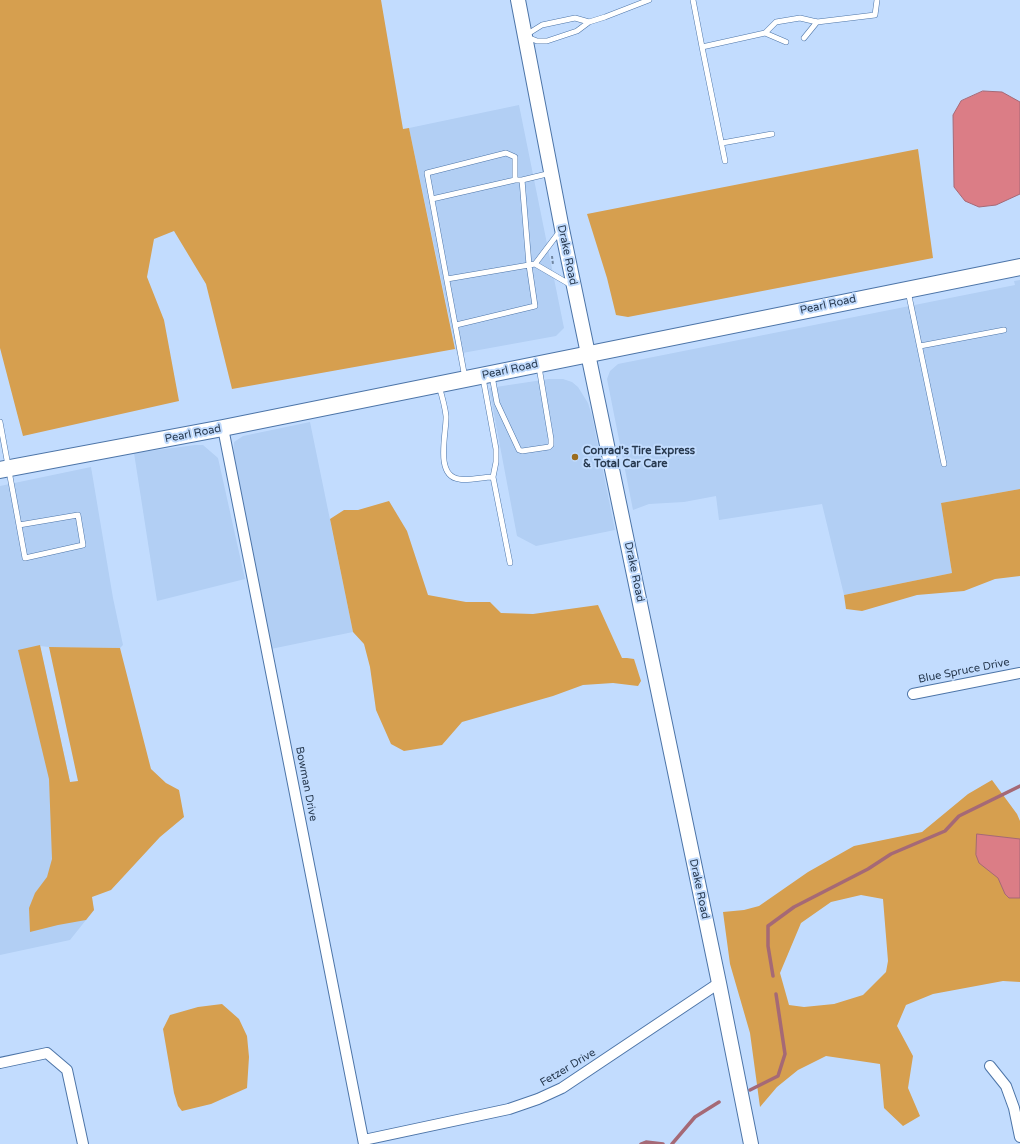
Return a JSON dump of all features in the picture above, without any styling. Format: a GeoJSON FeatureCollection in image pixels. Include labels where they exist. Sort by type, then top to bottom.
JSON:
{"type":"FeatureCollection","features":[{"type":"Feature","properties":{"kind":"main road","name":"Pearl Road"},"geometry":{"type":"LineString","coordinates":[[4,469],[223,428],[1020,267]]}},
{"type":"Feature","properties":{"kind":"street","name":"Drake Road"},"geometry":{"type":"LineString","coordinates":[[518,0],[587,354],[719,983],[750,1144]]}},
{"type":"Feature","properties":{"kind":"street","name":"Bowman Drive"},"geometry":{"type":"LineString","coordinates":[[223,428],[364,1142]]}},
{"type":"Feature","properties":{"kind":"street","name":"Blue Spruce Drive"},"geometry":{"type":"LineString","coordinates":[[913,694],[1020,673]]}},
{"type":"Feature","properties":{"kind":"street","name":"Fetzer Drive"},"geometry":{"type":"LineString","coordinates":[[364,1142],[509,1109],[538,1099],[562,1088],[719,983]]}},
{"type":"Feature","properties":{"kind":"street"},"geometry":{"type":"LineString","coordinates":[[0,1063],[47,1053],[67,1070],[83,1144]]}},
{"type":"Feature","properties":{"kind":"street"},"geometry":{"type":"LineString","coordinates":[[990,1066],[1006,1086],[1014,1108],[1020,1137]]}},
{"type":"Feature","properties":{"kind":"lane"},"geometry":{"type":"LineString","coordinates":[[525,36],[537,41],[547,41],[577,31],[589,22],[649,0]]}},
{"type":"Feature","properties":{"kind":"lane"},"geometry":{"type":"LineString","coordinates":[[693,0],[725,161]]}},
{"type":"Feature","properties":{"kind":"lane"},"geometry":{"type":"LineString","coordinates":[[702,47],[765,33],[776,22],[800,18],[817,22],[875,15],[877,0]]}},
{"type":"Feature","properties":{"kind":"lane"},"geometry":{"type":"LineString","coordinates":[[525,36],[542,25],[575,18],[589,22]]}},
{"type":"Feature","properties":{"kind":"lane"},"geometry":{"type":"LineString","coordinates":[[804,38],[817,22]]}},
{"type":"Feature","properties":{"kind":"lane"},"geometry":{"type":"LineString","coordinates":[[765,33],[786,42]]}},
{"type":"Feature","properties":{"kind":"lane"},"geometry":{"type":"LineString","coordinates":[[722,144],[772,134]]}},
{"type":"Feature","properties":{"kind":"lane"},"geometry":{"type":"LineString","coordinates":[[466,379],[427,173],[506,153],[515,157],[515,180]]}},
{"type":"Feature","properties":{"kind":"lane"},"geometry":{"type":"LineString","coordinates":[[432,199],[552,173]]}},
{"type":"Feature","properties":{"kind":"lane"},"geometry":{"type":"LineString","coordinates":[[456,326],[535,306],[529,265],[522,180]]}},
{"type":"Feature","properties":{"kind":"lane"},"geometry":{"type":"LineString","coordinates":[[535,264],[562,229]]}},
{"type":"Feature","properties":{"kind":"lane"},"geometry":{"type":"LineString","coordinates":[[447,279],[535,264],[574,286]]}},
{"type":"Feature","properties":{"kind":"lane"},"geometry":{"type":"LineString","coordinates":[[908,289],[944,464]]}},
{"type":"Feature","properties":{"kind":"lane"},"geometry":{"type":"LineString","coordinates":[[920,346],[1004,330]]}},
{"type":"Feature","properties":{"kind":"lane"},"geometry":{"type":"LineString","coordinates":[[487,374],[497,403],[518,450],[522,451],[549,447],[551,445],[551,439],[538,364]]}},
{"type":"Feature","properties":{"kind":"lane"},"geometry":{"type":"LineString","coordinates":[[487,374],[496,449],[496,462],[493,477],[510,563]]}},
{"type":"Feature","properties":{"kind":"lane"},"geometry":{"type":"LineString","coordinates":[[439,384],[446,417],[444,460],[449,473],[452,477],[459,479],[493,477]]}},
{"type":"Feature","properties":{"kind":"lane"},"geometry":{"type":"LineString","coordinates":[[0,422],[4,469],[19,525],[25,558],[84,545],[78,515],[19,525]]}},
{"type":"Feature","properties":{"kind":"path"},"geometry":{"type":"LineString","coordinates":[[552,254],[553,265]]}},
{"type":"Feature","properties":{"kind":"shaded area"},"geometry":{"type":"Polygon","coordinates":[[[0,0],[381,0],[403,129],[409,128],[455,349],[232,389],[206,284],[174,231],[154,239],[147,277],[164,320],[179,401],[23,436],[0,348],[0,0]]]}},
{"type":"Feature","properties":{"kind":"shaded area"},"geometry":{"type":"Polygon","coordinates":[[[983,91],[1002,92],[1020,102],[1020,194],[996,205],[979,207],[965,201],[954,187],[953,115],[961,101],[983,91]]]}},
{"type":"Feature","properties":{"kind":"shaded area"},"geometry":{"type":"Polygon","coordinates":[[[519,105],[564,328],[556,336],[457,354],[409,128],[519,105]]]}},
{"type":"Feature","properties":{"kind":"shaded area"},"geometry":{"type":"Polygon","coordinates":[[[918,149],[933,258],[628,317],[616,315],[607,278],[587,214],[918,149]]]}},
{"type":"Feature","properties":{"kind":"shaded area"},"geometry":{"type":"Polygon","coordinates":[[[1020,280],[1020,489],[941,503],[952,573],[844,595],[822,504],[719,520],[716,496],[684,502],[649,504],[633,510],[607,379],[610,371],[618,364],[1015,285],[1014,281],[1020,280]]]}},
{"type":"Feature","properties":{"kind":"shaded area"},"geometry":{"type":"Polygon","coordinates":[[[549,379],[563,379],[572,382],[578,387],[588,403],[592,416],[615,530],[536,546],[517,536],[489,388],[549,379]]]}},
{"type":"Feature","properties":{"kind":"shaded area"},"geometry":{"type":"Polygon","coordinates":[[[310,422],[353,632],[271,649],[233,458],[234,442],[243,436],[310,422]]]}},
{"type":"Feature","properties":{"kind":"shaded area"},"geometry":{"type":"Polygon","coordinates":[[[203,445],[218,458],[245,579],[157,601],[134,453],[203,445]]]}},
{"type":"Feature","properties":{"kind":"shaded area"},"geometry":{"type":"Polygon","coordinates":[[[91,467],[113,598],[123,645],[120,648],[40,646],[70,782],[94,910],[70,940],[0,955],[0,486],[91,467]]]}},
{"type":"Feature","properties":{"kind":"shaded area"},"geometry":{"type":"Polygon","coordinates":[[[1020,489],[1020,576],[995,579],[964,591],[917,595],[862,611],[846,609],[844,595],[952,573],[941,503],[1020,489]]]}},
{"type":"Feature","properties":{"kind":"shaded area"},"geometry":{"type":"Polygon","coordinates":[[[389,501],[407,531],[428,595],[466,602],[490,602],[501,613],[533,614],[598,605],[622,658],[634,659],[641,681],[638,686],[613,683],[583,685],[553,696],[462,722],[442,745],[404,751],[391,744],[376,710],[370,667],[364,644],[353,632],[330,519],[344,510],[358,510],[389,501]]]}},
{"type":"Feature","properties":{"kind":"shaded area"},"geometry":{"type":"Polygon","coordinates":[[[40,645],[70,782],[78,781],[49,647],[120,648],[151,769],[166,783],[179,790],[184,817],[160,837],[111,890],[92,897],[94,910],[86,920],[30,932],[29,908],[35,893],[47,877],[52,859],[49,779],[18,650],[40,645]]]}},
{"type":"Feature","properties":{"kind":"shaded area"},"geometry":{"type":"Polygon","coordinates":[[[992,780],[1017,814],[1020,821],[1020,982],[1003,981],[933,994],[906,1005],[897,1026],[913,1056],[908,1088],[920,1116],[903,1126],[884,1108],[880,1064],[826,1056],[798,1070],[777,1087],[760,1107],[750,1033],[730,964],[723,912],[744,910],[759,906],[808,872],[854,846],[922,832],[968,794],[992,780]],[[861,895],[831,902],[801,923],[780,973],[789,1005],[804,1007],[834,1004],[863,995],[886,972],[888,961],[883,899],[861,895]]]}},
{"type":"Feature","properties":{"kind":"shaded area"},"geometry":{"type":"Polygon","coordinates":[[[977,834],[1020,839],[1020,898],[1009,898],[1005,894],[998,878],[979,863],[976,855],[977,834]]]}},
{"type":"Feature","properties":{"kind":"shaded area"},"geometry":{"type":"Polygon","coordinates":[[[222,1004],[239,1019],[247,1036],[249,1057],[247,1088],[211,1104],[182,1111],[178,1106],[174,1093],[163,1029],[170,1015],[198,1007],[222,1004]]]}},
{"type":"Feature","properties":{"kind":"waterway"},"geometry":{"type":"LineString","coordinates":[[773,976],[768,946],[768,926],[794,907],[868,869],[891,854],[945,831],[959,816],[1020,786]]}},
{"type":"Feature","properties":{"kind":"waterway"},"geometry":{"type":"LineString","coordinates":[[750,1090],[778,1076],[785,1054],[776,994]]}},
{"type":"Feature","properties":{"kind":"waterway"},"geometry":{"type":"LineString","coordinates":[[672,1144],[695,1117],[719,1102]]}},
{"type":"Feature","properties":{"kind":"waterway"},"geometry":{"type":"LineString","coordinates":[[641,1144],[646,1142],[663,1144]]}},
{"type":"Feature","properties":{"kind":"place","name":"Conrad's Tire Express & Total Car Care"},"geometry":{"type":"Point","coordinates":[575,457]}}]}
